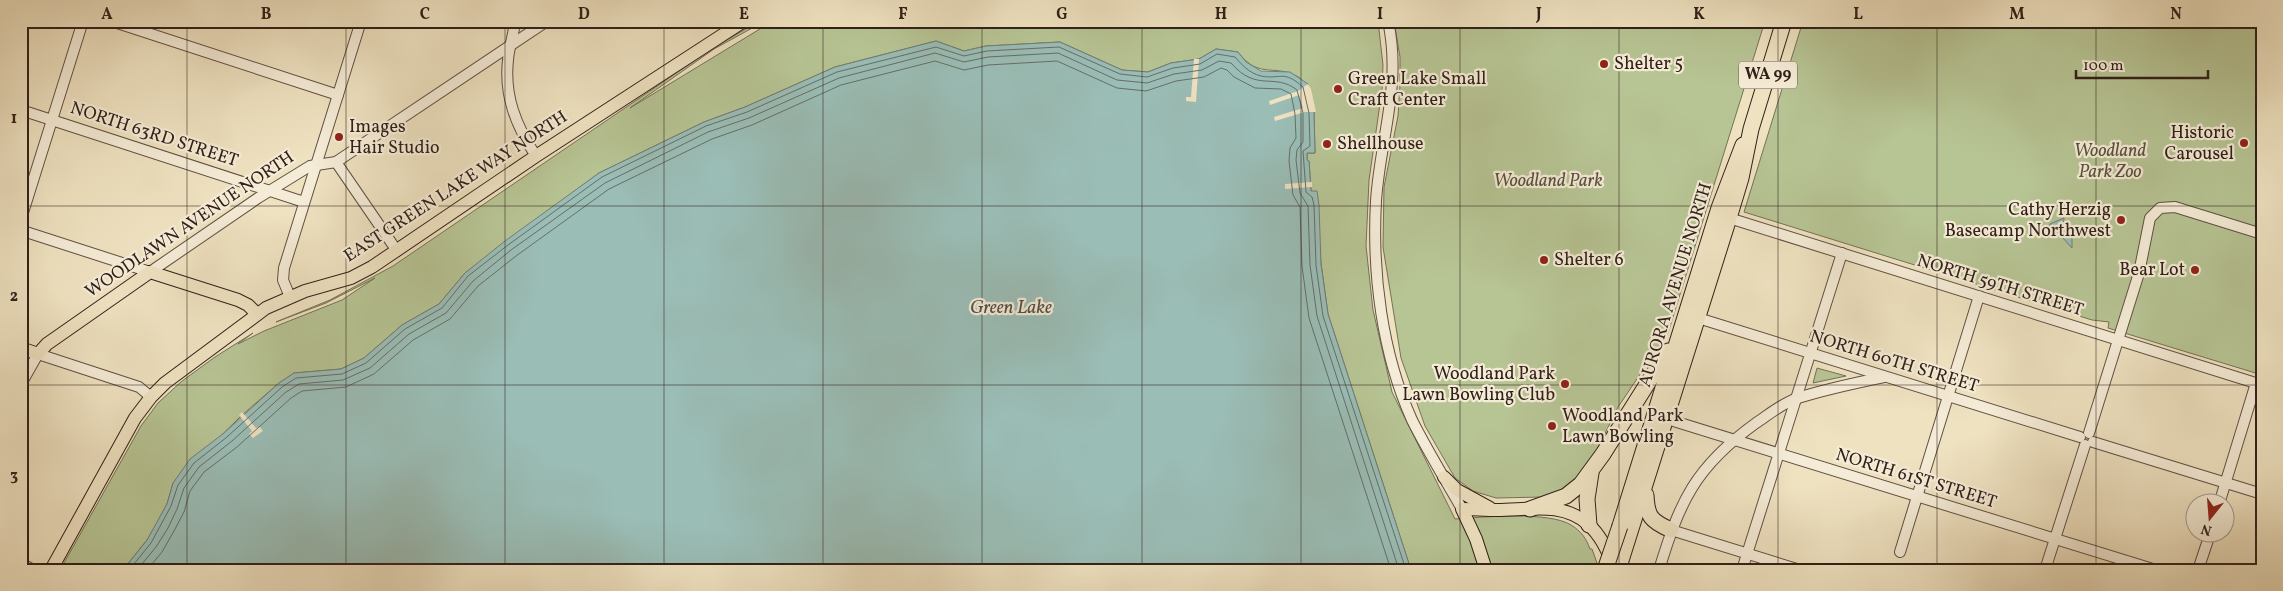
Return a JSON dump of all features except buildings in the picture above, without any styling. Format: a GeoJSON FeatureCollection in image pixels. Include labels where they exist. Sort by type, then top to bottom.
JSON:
{"type":"FeatureCollection","features":[{"type":"Feature","properties":{"kind":"highway","name":"AURORA AVENUE NORTH"},"geometry":{"type":"LineString","coordinates":[[1617,570],[1645,489],[1729,218],[1741,178],[1751,128],[1784,21]]}},
{"type":"Feature","properties":{"kind":"highway","name":"AURORA AVENUE NORTH"},"geometry":{"type":"LineString","coordinates":[[1605,570],[1731,172],[1751,128]]}},
{"type":"Feature","properties":{"kind":"highway"},"geometry":{"type":"LineString","coordinates":[[1530,509],[1571,493],[1592,472],[1653,377],[1681,328]]}},
{"type":"Feature","properties":{"kind":"highway"},"geometry":{"type":"LineString","coordinates":[[1589,525],[1587,499],[1592,472]]}},
{"type":"Feature","properties":{"kind":"highway"},"geometry":{"type":"LineString","coordinates":[[1645,489],[1646,505],[1651,518],[1671,530]]}},
{"type":"Feature","properties":{"kind":"main road","name":"EAST GREEN LAKE WAY NORTH"},"geometry":{"type":"LineString","coordinates":[[52,570],[135,418],[150,397],[165,383],[257,314],[290,297],[350,278],[397,251],[536,156],[744,21]]}},
{"type":"Feature","properties":{"kind":"main road"},"geometry":{"type":"LineString","coordinates":[[150,272],[238,300],[248,305],[257,314]]}},
{"type":"Feature","properties":{"kind":"main road","name":"WOODLAWN AVENUE NORTH"},"geometry":{"type":"LineString","coordinates":[[38,354],[47,344],[150,272]]}},
{"type":"Feature","properties":{"kind":"main road"},"geometry":{"type":"LineString","coordinates":[[21,348],[38,354]]}},
{"type":"Feature","properties":{"kind":"main road"},"geometry":{"type":"LineString","coordinates":[[1444,477],[1462,493],[1497,510]]}},
{"type":"Feature","properties":{"kind":"main road"},"geometry":{"type":"LineString","coordinates":[[1486,570],[1476,539],[1462,509],[1562,510],[1589,525],[1603,543],[1617,570]]}},
{"type":"Feature","properties":{"kind":"street"},"geometry":{"type":"LineString","coordinates":[[21,219],[83,21]]}},
{"type":"Feature","properties":{"kind":"street"},"geometry":{"type":"LineString","coordinates":[[111,21],[338,95]]}},
{"type":"Feature","properties":{"kind":"street"},"geometry":{"type":"LineString","coordinates":[[290,297],[283,274],[361,21]]}},
{"type":"Feature","properties":{"kind":"street"},"geometry":{"type":"LineString","coordinates":[[516,21],[510,46],[507,73],[511,108],[516,122],[536,156]]}},
{"type":"Feature","properties":{"kind":"street"},"geometry":{"type":"LineString","coordinates":[[397,251],[336,162],[547,21]]}},
{"type":"Feature","properties":{"kind":"street"},"geometry":{"type":"LineString","coordinates":[[1388,21],[1393,61],[1393,91],[1378,179],[1375,230],[1382,315],[1389,351],[1404,400],[1425,445],[1462,509]]}},
{"type":"Feature","properties":{"kind":"street","name":"NORTH 63RD STREET"},"geometry":{"type":"LineString","coordinates":[[21,110],[304,202]]}},
{"type":"Feature","properties":{"kind":"street","name":"WOODLAWN AVENUE NORTH"},"geometry":{"type":"LineString","coordinates":[[150,272],[269,191],[316,163],[336,162]]}},
{"type":"Feature","properties":{"kind":"street"},"geometry":{"type":"LineString","coordinates":[[2045,570],[2139,273],[2147,225],[2154,212],[2167,206],[2175,207],[2262,234]]}},
{"type":"Feature","properties":{"kind":"street","name":"NORTH 59TH STREET"},"geometry":{"type":"LineString","coordinates":[[1729,218],[2259,384]]}},
{"type":"Feature","properties":{"kind":"street"},"geometry":{"type":"LineString","coordinates":[[22,229],[150,272]]}},
{"type":"Feature","properties":{"kind":"street"},"geometry":{"type":"LineString","coordinates":[[1742,570],[1842,253]]}},
{"type":"Feature","properties":{"kind":"street"},"geometry":{"type":"LineString","coordinates":[[1900,552],[1979,296]]}},
{"type":"Feature","properties":{"kind":"street","name":"NORTH 60TH STREET"},"geometry":{"type":"LineString","coordinates":[[1698,318],[2262,494]]}},
{"type":"Feature","properties":{"kind":"street"},"geometry":{"type":"LineString","coordinates":[[38,354],[139,387],[150,397]]}},
{"type":"Feature","properties":{"kind":"street","name":"WOODLAWN AVENUE NORTH"},"geometry":{"type":"LineString","coordinates":[[21,384],[38,354]]}},
{"type":"Feature","properties":{"kind":"street"},"geometry":{"type":"LineString","coordinates":[[1659,570],[1680,507],[1700,474],[1734,439],[1796,398],[1885,376]]}},
{"type":"Feature","properties":{"kind":"street"},"geometry":{"type":"LineString","coordinates":[[2223,494],[2259,384]]}},
{"type":"Feature","properties":{"kind":"street","name":"NORTH 61ST STREET"},"geometry":{"type":"LineString","coordinates":[[1667,419],[2156,570]]}},
{"type":"Feature","properties":{"kind":"street"},"geometry":{"type":"LineString","coordinates":[[1671,530],[1800,570]]}},
{"type":"Feature","properties":{"kind":"street"},"geometry":{"type":"LineString","coordinates":[[2198,570],[2207,544]]}},
{"type":"Feature","properties":{"kind":"street"},"geometry":{"type":"LineString","coordinates":[[21,563],[34,570]]}},
{"type":"Feature","properties":{"kind":"green space"},"geometry":{"type":"Polygon","coordinates":[[[759,21],[765,21],[714,49],[630,108],[773,21],[1378,21],[1383,65],[1382,90],[1369,180],[1366,246],[1373,310],[1392,392],[1455,519],[1532,516],[1561,521],[1575,527],[1585,538],[1590,549],[1592,549],[1597,563],[1595,570],[1411,570],[1328,314],[1311,191],[1309,161],[1307,161],[1307,153],[1315,153],[1314,112],[1300,78],[1291,73],[1260,69],[1246,61],[1238,52],[1216,49],[1199,59],[1171,63],[1148,72],[1122,70],[1060,42],[986,46],[964,51],[936,41],[835,67],[745,107],[704,122],[599,173],[465,273],[439,304],[402,325],[364,358],[341,369],[294,373],[279,383],[241,416],[173,483],[167,504],[158,522],[147,540],[123,570],[60,570],[141,426],[158,403],[182,381],[253,333],[238,344],[264,331],[342,300],[375,278],[326,303],[276,322],[330,300],[393,266],[710,50],[759,21]]]}},
{"type":"Feature","properties":{"kind":"green space","name":"Woodland Park"},"geometry":{"type":"Polygon","coordinates":[[[1394,21],[1765,21],[1668,333],[1618,407],[1593,458],[1577,479],[1562,490],[1543,497],[1496,498],[1473,491],[1455,478],[1425,426],[1401,358],[1383,247],[1384,187],[1398,116],[1400,85],[1400,57],[1394,21]]]}},
{"type":"Feature","properties":{"kind":"green space","name":"Woodland Park Zoo"},"geometry":{"type":"Polygon","coordinates":[[[1803,21],[2262,21],[2262,375],[2108,328],[2109,322],[2092,320],[1744,212],[1803,21]]]}},
{"type":"Feature","properties":{"kind":"green space"},"geometry":{"type":"Polygon","coordinates":[[[1817,368],[1846,376],[1813,383],[1817,368]]]}},
{"type":"Feature","properties":{"kind":"water","name":"Green Lake"},"geometry":{"type":"Polygon","coordinates":[[[936,41],[964,51],[986,46],[1060,42],[1122,70],[1148,72],[1171,63],[1199,59],[1216,49],[1238,52],[1246,62],[1261,71],[1290,72],[1308,84],[1314,112],[1315,153],[1307,153],[1307,160],[1309,161],[1311,191],[1317,191],[1319,205],[1321,264],[1328,314],[1411,570],[123,570],[147,540],[167,504],[173,483],[190,459],[224,433],[279,383],[294,373],[341,369],[364,358],[402,325],[439,304],[465,273],[505,241],[599,173],[704,122],[745,107],[835,67],[936,41]]]}},
{"type":"Feature","properties":{"kind":"water"},"geometry":{"type":"Polygon","coordinates":[[[2064,218],[2063,226],[2072,239],[2072,248],[2062,237],[2049,232],[2050,224],[2064,218]]]}},
{"type":"Feature","properties":{"kind":"pier"},"geometry":{"type":"Polygon","coordinates":[[[1194,59],[1199,59],[1196,102],[1186,101],[1186,97],[1191,97],[1194,59]]]}},
{"type":"Feature","properties":{"kind":"pier"},"geometry":{"type":"Polygon","coordinates":[[[1308,84],[1311,89],[1316,112],[1305,112],[1275,121],[1274,117],[1303,108],[1299,95],[1270,105],[1269,101],[1298,91],[1308,84]]]}},
{"type":"Feature","properties":{"kind":"pier"},"geometry":{"type":"Polygon","coordinates":[[[1312,182],[1312,187],[1285,189],[1285,184],[1312,182]]]}},
{"type":"Feature","properties":{"kind":"pier"},"geometry":{"type":"Polygon","coordinates":[[[242,412],[256,428],[260,427],[263,431],[253,438],[249,434],[252,431],[239,415],[242,412]]]}},
{"type":"Feature","properties":{"kind":"place","name":"Shelter 5"},"geometry":{"type":"Point","coordinates":[1604,64]}},
{"type":"Feature","properties":{"kind":"place","name":"Green Lake Small Craft Center"},"geometry":{"type":"Point","coordinates":[1338,89]}},
{"type":"Feature","properties":{"kind":"place","name":"Images Hair Studio"},"geometry":{"type":"Point","coordinates":[339,137]}},
{"type":"Feature","properties":{"kind":"place","name":"Historic Carousel"},"geometry":{"type":"Point","coordinates":[2244,143]}},
{"type":"Feature","properties":{"kind":"place","name":"Shellhouse"},"geometry":{"type":"Point","coordinates":[1327,144]}},
{"type":"Feature","properties":{"kind":"place","name":"Cathy Herzig Basecamp Northwest"},"geometry":{"type":"Point","coordinates":[2121,220]}},
{"type":"Feature","properties":{"kind":"place","name":"Shelter 6"},"geometry":{"type":"Point","coordinates":[1544,260]}},
{"type":"Feature","properties":{"kind":"place","name":"Bear Lot"},"geometry":{"type":"Point","coordinates":[2195,270]}},
{"type":"Feature","properties":{"kind":"place","name":"Woodland Park Lawn Bowling Club"},"geometry":{"type":"Point","coordinates":[1565,384]}},
{"type":"Feature","properties":{"kind":"place","name":"Woodland Park Lawn Bowling"},"geometry":{"type":"Point","coordinates":[1552,426]}}]}
